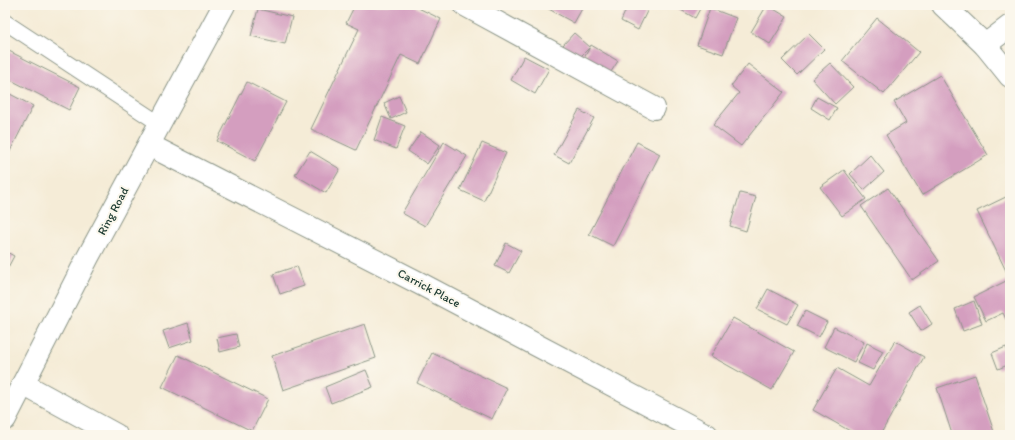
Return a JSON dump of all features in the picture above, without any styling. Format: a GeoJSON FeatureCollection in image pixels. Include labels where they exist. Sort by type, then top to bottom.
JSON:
{"type":"FeatureCollection","features":[{"type":"Feature","properties":{"kind":"street","name":"Ring Road"},"geometry":{"type":"LineString","coordinates":[[5,419],[88,257],[224,5]]}},
{"type":"Feature","properties":{"kind":"street"},"geometry":{"type":"LineString","coordinates":[[465,5],[654,108]]}},
{"type":"Feature","properties":{"kind":"street"},"geometry":{"type":"LineString","coordinates":[[943,5],[985,45],[1010,76]]}},
{"type":"Feature","properties":{"kind":"street"},"geometry":{"type":"LineString","coordinates":[[985,45],[1010,26]]}},
{"type":"Feature","properties":{"kind":"street","name":"Carrick Place"},"geometry":{"type":"LineString","coordinates":[[149,145],[419,283],[707,435]]}},
{"type":"Feature","properties":{"kind":"street"},"geometry":{"type":"LineString","coordinates":[[23,384],[116,435]]}},
{"type":"Feature","properties":{"kind":"lane"},"geometry":{"type":"LineString","coordinates":[[5,22],[160,124]]}},
{"type":"Feature","properties":{"kind":"building"},"geometry":{"type":"Polygon","coordinates":[[[355,5],[412,5],[441,19],[420,64],[401,55],[356,150],[311,129],[359,29],[346,23],[355,5]]]}},
{"type":"Feature","properties":{"kind":"building"},"geometry":{"type":"Polygon","coordinates":[[[548,5],[584,5],[574,23],[547,8],[548,5]]]}},
{"type":"Feature","properties":{"kind":"building"},"geometry":{"type":"Polygon","coordinates":[[[628,5],[650,5],[638,30],[621,21],[628,5]]]}},
{"type":"Feature","properties":{"kind":"building"},"geometry":{"type":"Polygon","coordinates":[[[672,5],[702,5],[695,18],[672,5]]]}},
{"type":"Feature","properties":{"kind":"building"},"geometry":{"type":"Polygon","coordinates":[[[767,5],[787,17],[770,44],[751,32],[767,5]]]}},
{"type":"Feature","properties":{"kind":"building"},"geometry":{"type":"Polygon","coordinates":[[[710,8],[736,18],[723,54],[697,45],[710,8]]]}},
{"type":"Feature","properties":{"kind":"building"},"geometry":{"type":"Polygon","coordinates":[[[258,9],[292,17],[285,44],[251,36],[258,9]]]}},
{"type":"Feature","properties":{"kind":"building"},"geometry":{"type":"Polygon","coordinates":[[[877,18],[919,52],[884,94],[842,61],[877,18]]]}},
{"type":"Feature","properties":{"kind":"building"},"geometry":{"type":"Polygon","coordinates":[[[574,33],[590,47],[578,59],[563,45],[574,33]]]}},
{"type":"Feature","properties":{"kind":"building"},"geometry":{"type":"Polygon","coordinates":[[[809,34],[824,49],[797,75],[782,60],[809,34]]]}},
{"type":"Feature","properties":{"kind":"building"},"geometry":{"type":"Polygon","coordinates":[[[591,45],[618,61],[609,75],[583,60],[591,45]]]}},
{"type":"Feature","properties":{"kind":"building"},"geometry":{"type":"Polygon","coordinates":[[[5,49],[80,87],[69,110],[5,77],[5,49]]]}},
{"type":"Feature","properties":{"kind":"building"},"geometry":{"type":"Polygon","coordinates":[[[524,56],[549,69],[535,94],[511,80],[524,56]]]}},
{"type":"Feature","properties":{"kind":"building"},"geometry":{"type":"Polygon","coordinates":[[[830,63],[853,87],[835,104],[812,79],[830,63]]]}},
{"type":"Feature","properties":{"kind":"building"},"geometry":{"type":"Polygon","coordinates":[[[748,64],[784,92],[741,146],[713,125],[739,93],[731,86],[748,64]]]}},
{"type":"Feature","properties":{"kind":"building"},"geometry":{"type":"Polygon","coordinates":[[[940,75],[988,155],[922,195],[886,135],[906,123],[894,102],[940,75]]]}},
{"type":"Feature","properties":{"kind":"building"},"geometry":{"type":"Polygon","coordinates":[[[247,82],[286,102],[255,161],[217,141],[247,82]]]}},
{"type":"Feature","properties":{"kind":"building"},"geometry":{"type":"Polygon","coordinates":[[[10,94],[33,106],[5,161],[5,104],[10,94]]]}},
{"type":"Feature","properties":{"kind":"building"},"geometry":{"type":"Polygon","coordinates":[[[399,96],[406,112],[391,119],[384,103],[399,96]]]}},
{"type":"Feature","properties":{"kind":"building"},"geometry":{"type":"Polygon","coordinates":[[[817,97],[837,108],[830,120],[811,108],[817,97]]]}},
{"type":"Feature","properties":{"kind":"building"},"geometry":{"type":"Polygon","coordinates":[[[579,110],[594,118],[569,163],[554,155],[579,110]]]}},
{"type":"Feature","properties":{"kind":"building"},"geometry":{"type":"Polygon","coordinates":[[[382,117],[405,126],[396,149],[374,140],[382,117]]]}},
{"type":"Feature","properties":{"kind":"building"},"geometry":{"type":"Polygon","coordinates":[[[421,132],[440,145],[427,164],[408,151],[421,132]]]}},
{"type":"Feature","properties":{"kind":"building"},"geometry":{"type":"Polygon","coordinates":[[[444,142],[467,156],[425,226],[402,213],[444,142]]]}},
{"type":"Feature","properties":{"kind":"building"},"geometry":{"type":"Polygon","coordinates":[[[637,142],[660,154],[613,246],[589,234],[637,142]]]}},
{"type":"Feature","properties":{"kind":"building"},"geometry":{"type":"Polygon","coordinates":[[[482,143],[506,153],[484,201],[460,190],[482,143]]]}},
{"type":"Feature","properties":{"kind":"building"},"geometry":{"type":"Polygon","coordinates":[[[310,151],[340,169],[326,193],[295,175],[310,151]]]}},
{"type":"Feature","properties":{"kind":"building"},"geometry":{"type":"Polygon","coordinates":[[[870,155],[884,172],[864,190],[850,174],[870,155]]]}},
{"type":"Feature","properties":{"kind":"building"},"geometry":{"type":"Polygon","coordinates":[[[844,170],[866,199],[842,216],[820,187],[844,170]]]}},
{"type":"Feature","properties":{"kind":"building"},"geometry":{"type":"Polygon","coordinates":[[[888,188],[939,261],[912,280],[861,206],[888,188]]]}},
{"type":"Feature","properties":{"kind":"building"},"geometry":{"type":"Polygon","coordinates":[[[740,193],[756,197],[746,231],[730,226],[740,193]]]}},
{"type":"Feature","properties":{"kind":"building"},"geometry":{"type":"Polygon","coordinates":[[[1010,195],[1010,279],[977,211],[1010,195]]]}},
{"type":"Feature","properties":{"kind":"building"},"geometry":{"type":"Polygon","coordinates":[[[506,243],[521,251],[509,273],[495,266],[506,243]]]}},
{"type":"Feature","properties":{"kind":"building"},"geometry":{"type":"Polygon","coordinates":[[[5,251],[14,256],[5,273],[5,251]]]}},
{"type":"Feature","properties":{"kind":"building"},"geometry":{"type":"Polygon","coordinates":[[[297,266],[304,286],[280,294],[273,274],[297,266]]]}},
{"type":"Feature","properties":{"kind":"building"},"geometry":{"type":"Polygon","coordinates":[[[1010,279],[1010,327],[1003,313],[986,321],[974,297],[1010,279]]]}},
{"type":"Feature","properties":{"kind":"building"},"geometry":{"type":"Polygon","coordinates":[[[768,289],[798,305],[787,324],[757,309],[768,289]]]}},
{"type":"Feature","properties":{"kind":"building"},"geometry":{"type":"Polygon","coordinates":[[[974,301],[982,324],[963,331],[955,309],[974,301]]]}},
{"type":"Feature","properties":{"kind":"building"},"geometry":{"type":"Polygon","coordinates":[[[920,305],[932,324],[921,331],[909,312],[920,305]]]}},
{"type":"Feature","properties":{"kind":"building"},"geometry":{"type":"Polygon","coordinates":[[[805,311],[827,322],[819,337],[797,326],[805,311]]]}},
{"type":"Feature","properties":{"kind":"building"},"geometry":{"type":"Polygon","coordinates":[[[733,318],[794,352],[772,390],[711,356],[733,318]]]}},
{"type":"Feature","properties":{"kind":"building"},"geometry":{"type":"Polygon","coordinates":[[[188,323],[193,340],[169,348],[163,331],[188,323]]]}},
{"type":"Feature","properties":{"kind":"building"},"geometry":{"type":"Polygon","coordinates":[[[365,324],[376,358],[283,390],[272,356],[365,324]]]}},
{"type":"Feature","properties":{"kind":"building"},"geometry":{"type":"Polygon","coordinates":[[[834,327],[864,342],[854,362],[824,347],[834,327]]]}},
{"type":"Feature","properties":{"kind":"building"},"geometry":{"type":"Polygon","coordinates":[[[236,334],[239,347],[220,352],[217,338],[236,334]]]}},
{"type":"Feature","properties":{"kind":"building"},"geometry":{"type":"Polygon","coordinates":[[[895,341],[924,357],[880,435],[857,435],[813,410],[837,368],[869,386],[895,341]]]}},
{"type":"Feature","properties":{"kind":"building"},"geometry":{"type":"Polygon","coordinates":[[[867,343],[883,351],[873,370],[858,363],[867,343]]]}},
{"type":"Feature","properties":{"kind":"building"},"geometry":{"type":"Polygon","coordinates":[[[1006,347],[1010,358],[1010,364],[998,369],[992,353],[1006,347]]]}},
{"type":"Feature","properties":{"kind":"building"},"geometry":{"type":"Polygon","coordinates":[[[432,353],[507,388],[492,419],[417,383],[432,353]]]}},
{"type":"Feature","properties":{"kind":"building"},"geometry":{"type":"Polygon","coordinates":[[[178,355],[268,399],[252,431],[162,387],[178,355]]]}},
{"type":"Feature","properties":{"kind":"building"},"geometry":{"type":"Polygon","coordinates":[[[366,370],[373,387],[331,403],[325,387],[366,370]]]}},
{"type":"Feature","properties":{"kind":"building"},"geometry":{"type":"Polygon","coordinates":[[[975,375],[995,435],[949,435],[952,434],[937,388],[975,375]]]}}]}
